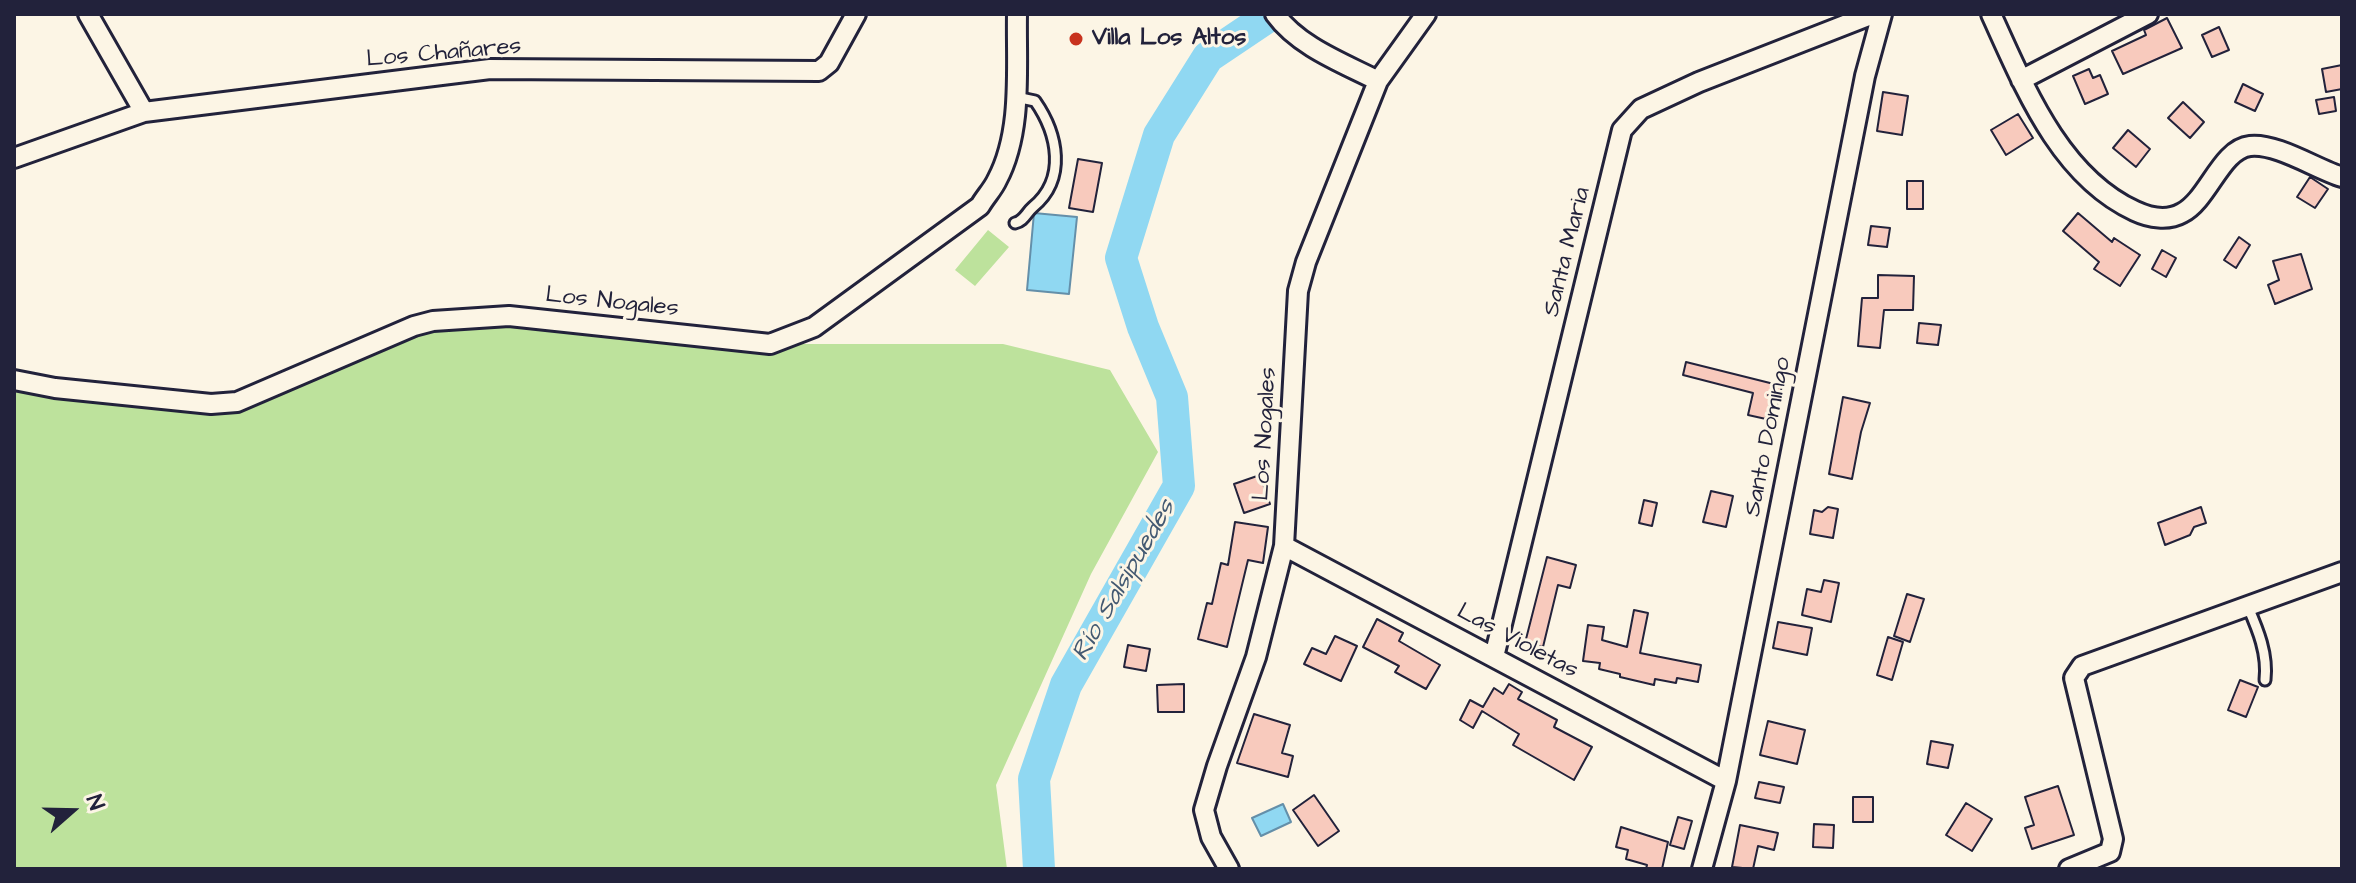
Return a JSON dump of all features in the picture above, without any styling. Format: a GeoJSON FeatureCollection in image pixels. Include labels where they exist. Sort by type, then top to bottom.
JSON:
{"type":"FeatureCollection","features":[{"type":"Feature","properties":{"kind":"street"},"geometry":{"type":"LineString","coordinates":[[88,14],[144,112]]}},
{"type":"Feature","properties":{"kind":"street","name":"Los Chañares"},"geometry":{"type":"LineString","coordinates":[[14,158],[144,112],[490,69],[819,71],[829,63],[856,14]]}},
{"type":"Feature","properties":{"kind":"street","name":"Los Nogales"},"geometry":{"type":"LineString","coordinates":[[14,380],[55,388],[211,404],[237,402],[414,326],[433,321],[509,316],[770,344],[814,327],[980,206],[997,181],[1011,144],[1016,97],[1017,14]]}},
{"type":"Feature","properties":{"kind":"street","name":"Los Nogales"},"geometry":{"type":"LineString","coordinates":[[1229,869],[1211,837],[1204,810],[1256,657],[1284,546],[1298,291],[1306,262],[1378,81],[1426,14]]}},
{"type":"Feature","properties":{"kind":"street","name":"Santa Maria"},"geometry":{"type":"LineString","coordinates":[[1494,657],[1622,130],[1641,109],[1699,82],[1873,14]]}},
{"type":"Feature","properties":{"kind":"street","name":"Santo Domingo"},"geometry":{"type":"LineString","coordinates":[[1702,869],[1726,781],[1865,76],[1882,14]]}},
{"type":"Feature","properties":{"kind":"street"},"geometry":{"type":"LineString","coordinates":[[1991,14],[2021,80],[2070,161],[2112,200],[2145,216],[2163,218],[2180,214],[2192,206],[2235,151],[2249,146],[2268,147],[2342,177]]}},
{"type":"Feature","properties":{"kind":"street"},"geometry":{"type":"LineString","coordinates":[[2021,80],[2148,14]]}},
{"type":"Feature","properties":{"kind":"street"},"geometry":{"type":"LineString","coordinates":[[1279,20],[1313,47],[1378,81]]}},
{"type":"Feature","properties":{"kind":"street","name":"Las Violetas"},"geometry":{"type":"LineString","coordinates":[[1284,546],[1726,781]]}},
{"type":"Feature","properties":{"kind":"street"},"geometry":{"type":"LineString","coordinates":[[2069,869],[2110,852],[2113,839],[2074,678],[2082,666],[2342,572]]}},
{"type":"Feature","properties":{"kind":"lane"},"geometry":{"type":"LineString","coordinates":[[1015,223],[1020,222],[1041,201],[1052,185],[1057,167],[1054,142],[1046,117],[1035,101],[1016,97]]}},
{"type":"Feature","properties":{"kind":"lane"},"geometry":{"type":"LineString","coordinates":[[2248,607],[2259,631],[2265,680]]}},
{"type":"Feature","properties":{"kind":"green space"},"geometry":{"type":"Polygon","coordinates":[[[988,230],[1009,247],[975,286],[955,270],[988,230]]]}},
{"type":"Feature","properties":{"kind":"green space"},"geometry":{"type":"Polygon","coordinates":[[[509,316],[770,344],[1003,344],[1110,370],[1158,452],[1091,574],[996,785],[1007,869],[14,869],[14,380],[211,404],[414,326],[509,316]]]}},
{"type":"Feature","properties":{"kind":"water"},"geometry":{"type":"Polygon","coordinates":[[[1034,213],[1077,217],[1069,294],[1027,290],[1034,213]]]}},
{"type":"Feature","properties":{"kind":"water"},"geometry":{"type":"Polygon","coordinates":[[[1283,804],[1291,822],[1261,836],[1252,818],[1283,804]]]}},
{"type":"Feature","properties":{"kind":"building"},"geometry":{"type":"Polygon","coordinates":[[[2167,18],[2182,48],[2123,74],[2112,51],[2146,35],[2144,30],[2167,18]]]}},
{"type":"Feature","properties":{"kind":"building"},"geometry":{"type":"Polygon","coordinates":[[[2219,27],[2229,50],[2212,57],[2202,35],[2219,27]]]}},
{"type":"Feature","properties":{"kind":"building"},"geometry":{"type":"Polygon","coordinates":[[[2342,65],[2342,89],[2326,92],[2322,69],[2342,65]]]}},
{"type":"Feature","properties":{"kind":"building"},"geometry":{"type":"Polygon","coordinates":[[[2089,69],[2093,78],[2100,75],[2108,94],[2085,104],[2073,76],[2089,69]]]}},
{"type":"Feature","properties":{"kind":"building"},"geometry":{"type":"Polygon","coordinates":[[[2243,84],[2263,94],[2255,111],[2235,102],[2243,84]]]}},
{"type":"Feature","properties":{"kind":"building"},"geometry":{"type":"Polygon","coordinates":[[[1883,92],[1908,96],[1902,135],[1877,131],[1883,92]]]}},
{"type":"Feature","properties":{"kind":"building"},"geometry":{"type":"Polygon","coordinates":[[[2334,97],[2336,111],[2319,114],[2316,100],[2334,97]]]}},
{"type":"Feature","properties":{"kind":"building"},"geometry":{"type":"Polygon","coordinates":[[[2183,102],[2204,122],[2190,138],[2168,118],[2183,102]]]}},
{"type":"Feature","properties":{"kind":"building"},"geometry":{"type":"Polygon","coordinates":[[[2018,114],[2033,138],[2006,155],[1991,130],[2018,114]]]}},
{"type":"Feature","properties":{"kind":"building"},"geometry":{"type":"Polygon","coordinates":[[[2128,130],[2150,149],[2136,167],[2113,148],[2128,130]]]}},
{"type":"Feature","properties":{"kind":"building"},"geometry":{"type":"Polygon","coordinates":[[[1078,159],[1102,163],[1093,212],[1069,208],[1078,159]]]}},
{"type":"Feature","properties":{"kind":"building"},"geometry":{"type":"Polygon","coordinates":[[[2310,177],[2328,189],[2315,208],[2297,197],[2310,177]]]}},
{"type":"Feature","properties":{"kind":"building"},"geometry":{"type":"Polygon","coordinates":[[[1907,181],[1923,181],[1923,209],[1907,209],[1907,181]]]}},
{"type":"Feature","properties":{"kind":"building"},"geometry":{"type":"Polygon","coordinates":[[[2078,213],[2112,242],[2114,238],[2140,255],[2120,286],[2094,269],[2099,262],[2063,231],[2078,213]]]}},
{"type":"Feature","properties":{"kind":"building"},"geometry":{"type":"Polygon","coordinates":[[[1871,226],[1890,228],[1887,247],[1868,245],[1871,226]]]}},
{"type":"Feature","properties":{"kind":"building"},"geometry":{"type":"Polygon","coordinates":[[[2239,237],[2250,245],[2236,268],[2224,260],[2239,237]]]}},
{"type":"Feature","properties":{"kind":"building"},"geometry":{"type":"Polygon","coordinates":[[[2162,250],[2176,258],[2166,277],[2152,269],[2162,250]]]}},
{"type":"Feature","properties":{"kind":"building"},"geometry":{"type":"Polygon","coordinates":[[[2301,254],[2312,289],[2275,304],[2268,285],[2279,280],[2273,261],[2301,254]]]}},
{"type":"Feature","properties":{"kind":"building"},"geometry":{"type":"Polygon","coordinates":[[[1878,275],[1914,276],[1913,310],[1884,310],[1880,348],[1858,346],[1862,298],[1878,298],[1878,275]]]}},
{"type":"Feature","properties":{"kind":"building"},"geometry":{"type":"Polygon","coordinates":[[[1919,323],[1941,325],[1938,345],[1917,343],[1919,323]]]}},
{"type":"Feature","properties":{"kind":"building"},"geometry":{"type":"Polygon","coordinates":[[[1686,362],[1782,386],[1777,405],[1770,403],[1766,419],[1748,415],[1753,393],[1683,375],[1686,362]]]}},
{"type":"Feature","properties":{"kind":"building"},"geometry":{"type":"Polygon","coordinates":[[[1843,397],[1870,403],[1852,479],[1829,474],[1843,397]]]}},
{"type":"Feature","properties":{"kind":"building"},"geometry":{"type":"Polygon","coordinates":[[[1260,475],[1270,504],[1244,513],[1234,484],[1260,475]]]}},
{"type":"Feature","properties":{"kind":"building"},"geometry":{"type":"Polygon","coordinates":[[[1711,491],[1733,496],[1726,527],[1703,522],[1711,491]]]}},
{"type":"Feature","properties":{"kind":"building"},"geometry":{"type":"Polygon","coordinates":[[[1644,500],[1657,503],[1652,526],[1639,523],[1644,500]]]}},
{"type":"Feature","properties":{"kind":"building"},"geometry":{"type":"Polygon","coordinates":[[[1828,507],[1838,509],[1833,538],[1810,534],[1814,510],[1822,512],[1828,507]]]}},
{"type":"Feature","properties":{"kind":"building"},"geometry":{"type":"Polygon","coordinates":[[[2201,507],[2206,523],[2194,527],[2190,535],[2165,545],[2158,523],[2201,507]]]}},
{"type":"Feature","properties":{"kind":"building"},"geometry":{"type":"Polygon","coordinates":[[[1235,522],[1268,527],[1263,563],[1248,560],[1227,647],[1198,639],[1207,603],[1212,604],[1221,563],[1228,565],[1235,522]]]}},
{"type":"Feature","properties":{"kind":"building"},"geometry":{"type":"Polygon","coordinates":[[[1547,557],[1576,565],[1570,588],[1558,585],[1543,647],[1525,643],[1547,557]]]}},
{"type":"Feature","properties":{"kind":"building"},"geometry":{"type":"Polygon","coordinates":[[[1824,580],[1839,583],[1831,622],[1802,615],[1807,589],[1821,592],[1824,580]]]}},
{"type":"Feature","properties":{"kind":"building"},"geometry":{"type":"Polygon","coordinates":[[[1907,594],[1924,599],[1910,642],[1894,636],[1907,594]]]}},
{"type":"Feature","properties":{"kind":"building"},"geometry":{"type":"Polygon","coordinates":[[[1634,610],[1648,613],[1640,653],[1701,665],[1698,682],[1677,678],[1676,683],[1655,679],[1654,685],[1599,669],[1600,663],[1583,661],[1588,625],[1604,627],[1602,640],[1627,647],[1634,610]]]}},
{"type":"Feature","properties":{"kind":"building"},"geometry":{"type":"Polygon","coordinates":[[[1377,619],[1403,633],[1399,641],[1440,665],[1426,689],[1395,672],[1399,666],[1363,647],[1377,619]]]}},
{"type":"Feature","properties":{"kind":"building"},"geometry":{"type":"Polygon","coordinates":[[[1778,622],[1812,628],[1807,655],[1773,648],[1778,622]]]}},
{"type":"Feature","properties":{"kind":"building"},"geometry":{"type":"Polygon","coordinates":[[[1335,636],[1357,646],[1341,681],[1304,664],[1312,648],[1326,654],[1335,636]]]}},
{"type":"Feature","properties":{"kind":"building"},"geometry":{"type":"Polygon","coordinates":[[[1888,637],[1903,642],[1892,680],[1877,675],[1888,637]]]}},
{"type":"Feature","properties":{"kind":"building"},"geometry":{"type":"Polygon","coordinates":[[[1128,645],[1150,649],[1146,671],[1124,667],[1128,645]]]}},
{"type":"Feature","properties":{"kind":"building"},"geometry":{"type":"Polygon","coordinates":[[[2240,680],[2258,687],[2246,717],[2228,710],[2240,680]]]}},
{"type":"Feature","properties":{"kind":"building"},"geometry":{"type":"Polygon","coordinates":[[[1184,684],[1184,712],[1158,712],[1157,685],[1184,684]]]}},
{"type":"Feature","properties":{"kind":"building"},"geometry":{"type":"Polygon","coordinates":[[[1509,684],[1522,692],[1518,699],[1557,720],[1554,727],[1592,747],[1574,780],[1513,745],[1519,734],[1482,711],[1473,728],[1460,720],[1470,700],[1483,707],[1494,688],[1503,694],[1509,684]]]}},
{"type":"Feature","properties":{"kind":"building"},"geometry":{"type":"Polygon","coordinates":[[[1254,714],[1290,725],[1282,753],[1293,756],[1288,777],[1237,763],[1254,714]]]}},
{"type":"Feature","properties":{"kind":"building"},"geometry":{"type":"Polygon","coordinates":[[[1768,721],[1805,730],[1797,764],[1760,755],[1768,721]]]}},
{"type":"Feature","properties":{"kind":"building"},"geometry":{"type":"Polygon","coordinates":[[[1931,741],[1953,745],[1948,768],[1927,764],[1931,741]]]}},
{"type":"Feature","properties":{"kind":"building"},"geometry":{"type":"Polygon","coordinates":[[[1759,782],[1784,787],[1780,803],[1755,798],[1759,782]]]}},
{"type":"Feature","properties":{"kind":"building"},"geometry":{"type":"Polygon","coordinates":[[[2058,786],[2074,835],[2032,849],[2025,828],[2034,825],[2025,797],[2058,786]]]}},
{"type":"Feature","properties":{"kind":"building"},"geometry":{"type":"Polygon","coordinates":[[[1314,795],[1339,831],[1318,846],[1293,810],[1314,795]]]}},
{"type":"Feature","properties":{"kind":"building"},"geometry":{"type":"Polygon","coordinates":[[[1853,797],[1873,797],[1873,822],[1853,822],[1853,797]]]}},
{"type":"Feature","properties":{"kind":"building"},"geometry":{"type":"Polygon","coordinates":[[[1966,803],[1992,819],[1972,851],[1946,835],[1966,803]]]}},
{"type":"Feature","properties":{"kind":"building"},"geometry":{"type":"Polygon","coordinates":[[[1678,817],[1692,821],[1684,849],[1670,845],[1678,817]]]}},
{"type":"Feature","properties":{"kind":"building"},"geometry":{"type":"Polygon","coordinates":[[[1814,824],[1834,825],[1833,848],[1813,847],[1814,824]]]}},
{"type":"Feature","properties":{"kind":"building"},"geometry":{"type":"Polygon","coordinates":[[[1740,825],[1778,833],[1774,850],[1758,846],[1753,869],[1732,867],[1740,825]]]}},
{"type":"Feature","properties":{"kind":"building"},"geometry":{"type":"Polygon","coordinates":[[[1621,827],[1668,842],[1662,869],[1646,869],[1647,865],[1626,859],[1628,850],[1616,847],[1621,827]]]}},
{"type":"Feature","properties":{"kind":"waterway","name":"Río Salsipuedes"},"geometry":{"type":"LineString","coordinates":[[1039,869],[1034,779],[1066,685],[1179,486],[1172,397],[1143,327],[1121,258],[1159,135],[1208,57],[1272,14]]}},
{"type":"Feature","properties":{"kind":"place","name":"Villa Los Altos"},"geometry":{"type":"Point","coordinates":[1076,39]}}]}
